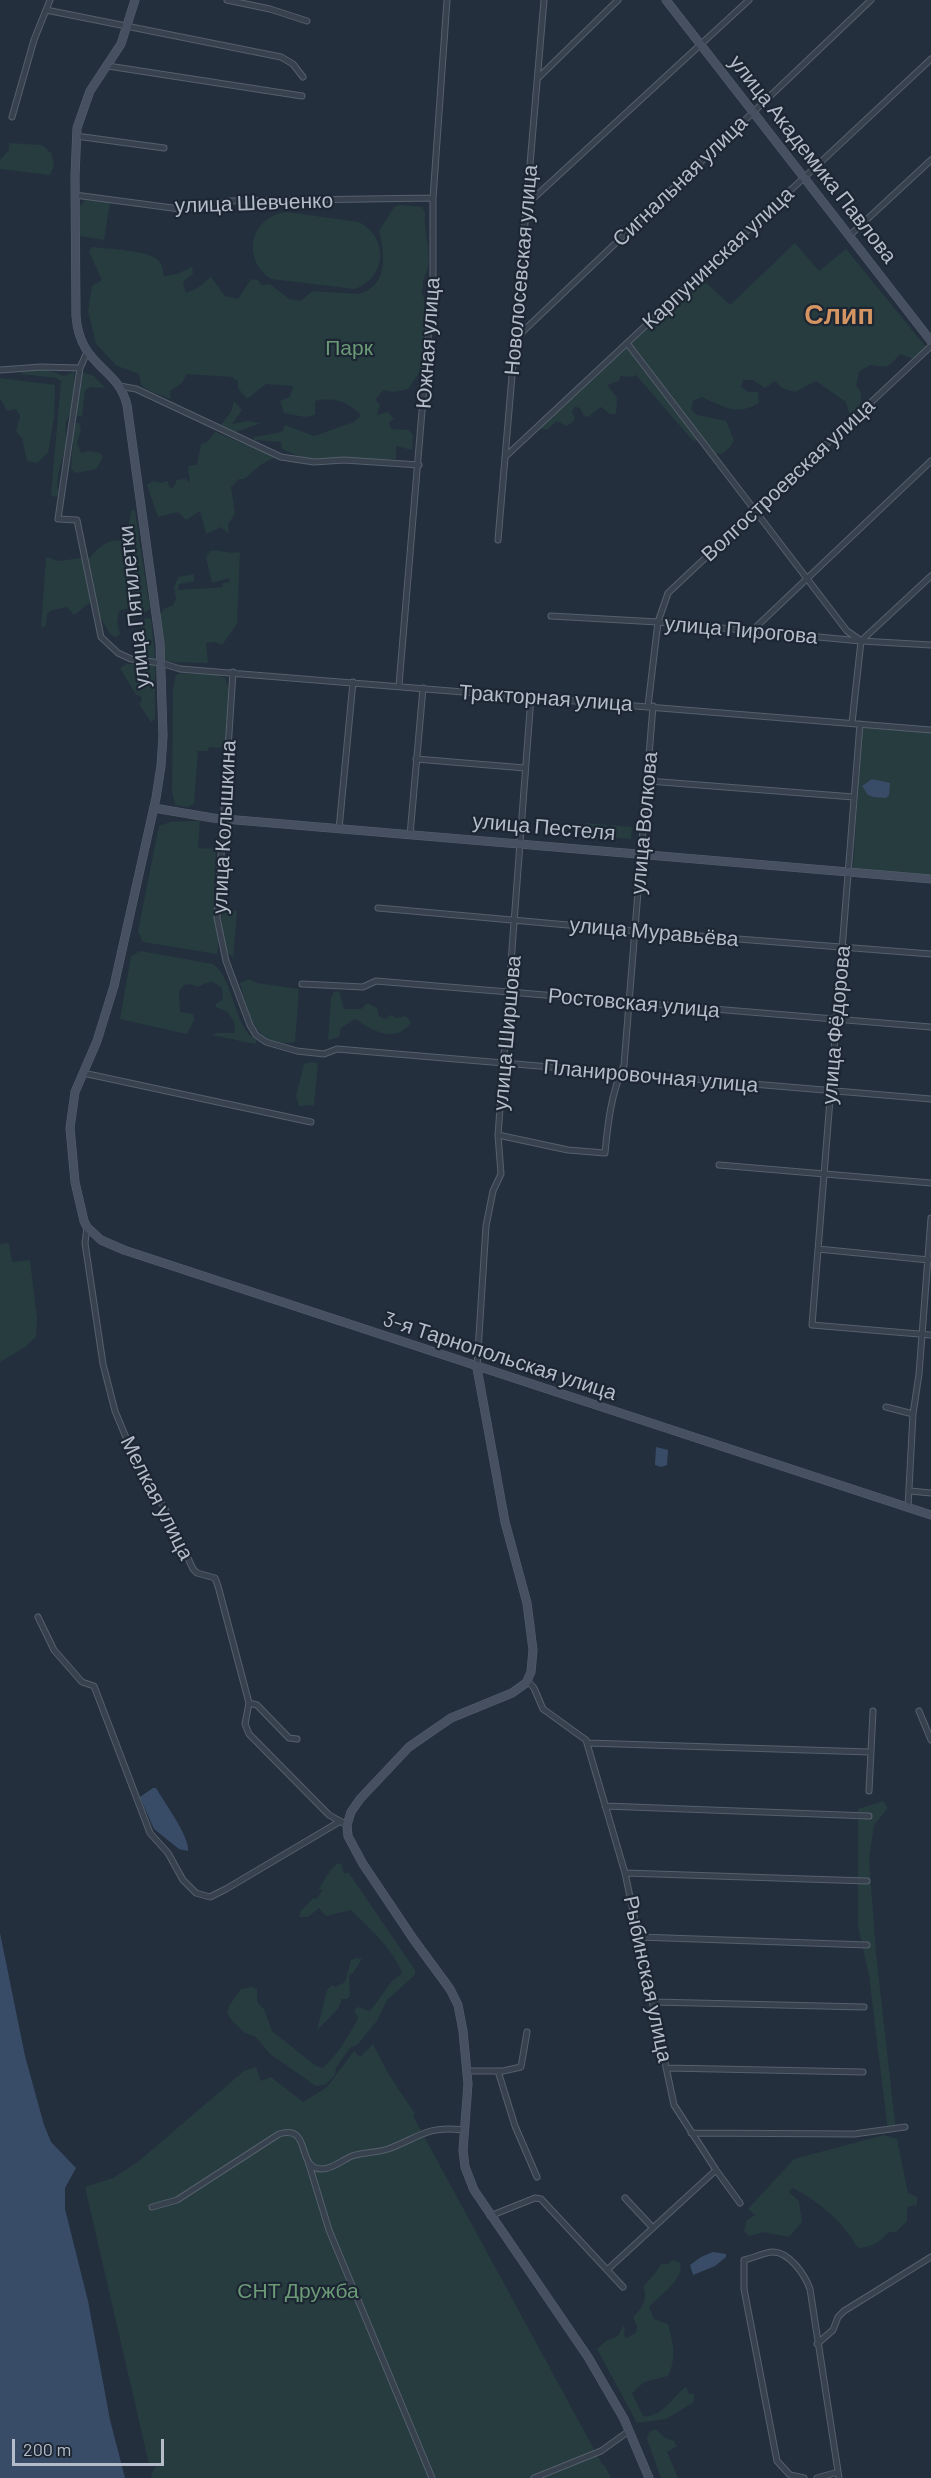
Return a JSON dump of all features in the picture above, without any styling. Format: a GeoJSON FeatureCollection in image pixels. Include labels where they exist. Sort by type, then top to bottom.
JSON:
{"type":"FeatureCollection","features":[{"type":"Feature","properties":{"kind":"main road","name":"улица Пятилетки"},"geometry":{"type":"LineString","coordinates":[[87,1227],[79,1206],[70,1128],[75,1092],[97,1041],[110,1002],[154,808],[162,758],[162,663],[128,412],[120,386],[87,352],[80,338],[76,316],[76,136],[84,103],[121,44],[135,0]]}},
{"type":"Feature","properties":{"kind":"main road","name":"улица Академика Павлова"},"geometry":{"type":"LineString","coordinates":[[666,0],[931,341]]}},
{"type":"Feature","properties":{"kind":"main road","name":"улица Пестеля"},"geometry":{"type":"LineString","coordinates":[[154,808],[223,819],[931,879]]}},
{"type":"Feature","properties":{"kind":"main road","name":"3-я Тарнопольская улица"},"geometry":{"type":"LineString","coordinates":[[87,1227],[101,1240],[115,1247],[477,1368],[931,1515]]}},
{"type":"Feature","properties":{"kind":"main road"},"geometry":{"type":"LineString","coordinates":[[477,1368],[505,1522],[527,1603],[533,1662],[527,1680],[512,1693],[468,1710],[423,1735],[360,1799],[343,1823],[363,1864],[454,1996],[461,2017],[467,2071],[463,2130],[465,2168],[474,2190],[588,2357],[629,2431],[649,2478]]}},
{"type":"Feature","properties":{"kind":"street"},"geometry":{"type":"LineString","coordinates":[[12,117],[34,40],[50,0]]}},
{"type":"Feature","properties":{"kind":"street"},"geometry":{"type":"LineString","coordinates":[[227,0],[270,9],[307,21]]}},
{"type":"Feature","properties":{"kind":"street","name":"Южная улица"},"geometry":{"type":"LineString","coordinates":[[399,686],[433,280],[433,198],[447,0]]}},
{"type":"Feature","properties":{"kind":"street","name":"Новолосевская улица"},"geometry":{"type":"LineString","coordinates":[[498,540],[544,0]]}},
{"type":"Feature","properties":{"kind":"street"},"geometry":{"type":"LineString","coordinates":[[537,79],[618,0]]}},
{"type":"Feature","properties":{"kind":"street"},"geometry":{"type":"LineString","coordinates":[[525,206],[749,0]]}},
{"type":"Feature","properties":{"kind":"street","name":"Сигнальная улица"},"geometry":{"type":"LineString","coordinates":[[515,338],[871,0]]}},
{"type":"Feature","properties":{"kind":"street"},"geometry":{"type":"LineString","coordinates":[[46,10],[281,57],[293,64],[303,77]]}},
{"type":"Feature","properties":{"kind":"street","name":"Карпунинская улица"},"geometry":{"type":"LineString","coordinates":[[505,457],[931,59]]}},
{"type":"Feature","properties":{"kind":"street"},"geometry":{"type":"LineString","coordinates":[[108,66],[302,96]]}},
{"type":"Feature","properties":{"kind":"street"},"geometry":{"type":"LineString","coordinates":[[76,136],[164,148]]}},
{"type":"Feature","properties":{"kind":"street"},"geometry":{"type":"LineString","coordinates":[[849,236],[931,160]]}},
{"type":"Feature","properties":{"kind":"street","name":"улица Шевченко"},"geometry":{"type":"LineString","coordinates":[[75,195],[180,208],[230,201],[433,198]]}},
{"type":"Feature","properties":{"kind":"street"},"geometry":{"type":"LineString","coordinates":[[627,343],[847,630],[861,641]]}},
{"type":"Feature","properties":{"kind":"street","name":"Волгостроевская улица"},"geometry":{"type":"LineString","coordinates":[[658,622],[664,600],[674,588],[931,346]]}},
{"type":"Feature","properties":{"kind":"street"},"geometry":{"type":"LineString","coordinates":[[0,370],[41,367],[80,368],[87,352]]}},
{"type":"Feature","properties":{"kind":"street","name":"Тракторная улица"},"geometry":{"type":"LineString","coordinates":[[80,368],[58,519],[77,520],[101,637],[118,653],[131,659],[162,663],[176,668],[931,730]]}},
{"type":"Feature","properties":{"kind":"street"},"geometry":{"type":"LineString","coordinates":[[120,386],[136,389],[281,457],[314,462],[344,460],[419,465]]}},
{"type":"Feature","properties":{"kind":"street"},"geometry":{"type":"LineString","coordinates":[[757,630],[757,626],[931,461]]}},
{"type":"Feature","properties":{"kind":"street"},"geometry":{"type":"LineString","coordinates":[[852,723],[861,641],[931,576]]}},
{"type":"Feature","properties":{"kind":"street","name":"улица Пирогова"},"geometry":{"type":"LineString","coordinates":[[551,616],[658,622],[861,641],[931,645]]}},
{"type":"Feature","properties":{"kind":"street","name":"улица Волкова"},"geometry":{"type":"LineString","coordinates":[[498,1135],[568,1150],[605,1153],[609,1109],[624,1065],[648,781],[650,706],[658,622]]}},
{"type":"Feature","properties":{"kind":"street","name":"улица Колышкина"},"geometry":{"type":"LineString","coordinates":[[233,672],[217,918],[221,944],[250,1025],[256,1035],[266,1042]]}},
{"type":"Feature","properties":{"kind":"street"},"geometry":{"type":"LineString","coordinates":[[339,829],[353,682]]}},
{"type":"Feature","properties":{"kind":"street"},"geometry":{"type":"LineString","coordinates":[[410,835],[423,688]]}},
{"type":"Feature","properties":{"kind":"street","name":"улица Ширшова"},"geometry":{"type":"LineString","coordinates":[[477,1368],[486,1226],[493,1191],[501,1173],[498,1135],[531,697]]}},
{"type":"Feature","properties":{"kind":"street","name":"улица Фёдорова"},"geometry":{"type":"LineString","coordinates":[[860,724],[812,1326],[922,1334]]}},
{"type":"Feature","properties":{"kind":"street"},"geometry":{"type":"LineString","coordinates":[[416,759],[525,768]]}},
{"type":"Feature","properties":{"kind":"street"},"geometry":{"type":"LineString","coordinates":[[648,781],[854,797]]}},
{"type":"Feature","properties":{"kind":"street","name":"улица Муравьёва"},"geometry":{"type":"LineString","coordinates":[[378,908],[931,954]]}},
{"type":"Feature","properties":{"kind":"street","name":"Ростовская улица"},"geometry":{"type":"LineString","coordinates":[[302,984],[363,987],[376,981],[931,1027]]}},
{"type":"Feature","properties":{"kind":"street","name":"Планировочная улица"},"geometry":{"type":"LineString","coordinates":[[266,1042],[297,1051],[324,1054],[337,1049],[931,1099]]}},
{"type":"Feature","properties":{"kind":"street"},"geometry":{"type":"LineString","coordinates":[[83,1073],[311,1122]]}},
{"type":"Feature","properties":{"kind":"street"},"geometry":{"type":"LineString","coordinates":[[719,1165],[931,1183]]}},
{"type":"Feature","properties":{"kind":"street"},"geometry":{"type":"LineString","coordinates":[[908,1508],[913,1414],[929,1260],[931,1218]]}},
{"type":"Feature","properties":{"kind":"street","name":"Мелкая улица"},"geometry":{"type":"LineString","coordinates":[[87,1227],[85,1237],[104,1364],[115,1411],[135,1460],[168,1514],[193,1569],[197,1573],[215,1578],[249,1703],[245,1724],[249,1734],[343,1823]]}},
{"type":"Feature","properties":{"kind":"street"},"geometry":{"type":"LineString","coordinates":[[818,1249],[929,1260]]}},
{"type":"Feature","properties":{"kind":"street"},"geometry":{"type":"LineString","coordinates":[[922,1334],[931,1335]]}},
{"type":"Feature","properties":{"kind":"street"},"geometry":{"type":"LineString","coordinates":[[886,1407],[913,1414]]}},
{"type":"Feature","properties":{"kind":"street"},"geometry":{"type":"LineString","coordinates":[[910,1491],[931,1493]]}},
{"type":"Feature","properties":{"kind":"street"},"geometry":{"type":"LineString","coordinates":[[38,1617],[54,1650],[82,1682],[94,1686],[150,1833],[168,1853],[183,1880],[196,1893],[210,1897],[343,1823]]}},
{"type":"Feature","properties":{"kind":"street"},"geometry":{"type":"LineString","coordinates":[[527,1680],[534,1688],[543,1709],[586,1742],[870,1752]]}},
{"type":"Feature","properties":{"kind":"street"},"geometry":{"type":"LineString","coordinates":[[249,1703],[257,1705],[289,1738],[297,1739]]}},
{"type":"Feature","properties":{"kind":"street"},"geometry":{"type":"LineString","coordinates":[[869,1791],[873,1711]]}},
{"type":"Feature","properties":{"kind":"street"},"geometry":{"type":"LineString","coordinates":[[919,1712],[931,1740]]}},
{"type":"Feature","properties":{"kind":"street","name":"Рыбинская улица"},"geometry":{"type":"LineString","coordinates":[[586,1742],[625,1873],[674,2105],[716,2170],[741,2203]]}},
{"type":"Feature","properties":{"kind":"street"},"geometry":{"type":"LineString","coordinates":[[606,1806],[869,1816]]}},
{"type":"Feature","properties":{"kind":"street"},"geometry":{"type":"LineString","coordinates":[[625,1873],[867,1881]]}},
{"type":"Feature","properties":{"kind":"street"},"geometry":{"type":"LineString","coordinates":[[639,1937],[867,1945]]}},
{"type":"Feature","properties":{"kind":"street"},"geometry":{"type":"LineString","coordinates":[[653,2002],[864,2007]]}},
{"type":"Feature","properties":{"kind":"street"},"geometry":{"type":"LineString","coordinates":[[467,2071],[498,2071],[521,2067],[527,2032]]}},
{"type":"Feature","properties":{"kind":"street"},"geometry":{"type":"LineString","coordinates":[[667,2068],[863,2072]]}},
{"type":"Feature","properties":{"kind":"street"},"geometry":{"type":"LineString","coordinates":[[498,2071],[515,2126],[537,2177]]}},
{"type":"Feature","properties":{"kind":"street"},"geometry":{"type":"LineString","coordinates":[[691,2133],[854,2134],[905,2127]]}},
{"type":"Feature","properties":{"kind":"street"},"geometry":{"type":"LineString","coordinates":[[308,2161],[318,2169],[324,2169],[357,2154],[390,2148],[420,2133],[442,2128],[463,2130]]}},
{"type":"Feature","properties":{"kind":"street"},"geometry":{"type":"LineString","coordinates":[[152,2207],[177,2200],[208,2177],[279,2134],[286,2132],[296,2134],[308,2161],[329,2230],[432,2478]]}},
{"type":"Feature","properties":{"kind":"street"},"geometry":{"type":"LineString","coordinates":[[608,2270],[716,2170]]}},
{"type":"Feature","properties":{"kind":"street"},"geometry":{"type":"LineString","coordinates":[[490,2216],[535,2198],[541,2199],[623,2287]]}},
{"type":"Feature","properties":{"kind":"street"},"geometry":{"type":"LineString","coordinates":[[625,2198],[653,2228]]}},
{"type":"Feature","properties":{"kind":"street"},"geometry":{"type":"LineString","coordinates":[[804,2478],[790,2475],[777,2461],[744,2289],[744,2260],[765,2254],[780,2253],[800,2269],[810,2289],[838,2475],[817,2478]]}},
{"type":"Feature","properties":{"kind":"street"},"geometry":{"type":"LineString","coordinates":[[817,2343],[833,2330],[838,2317],[844,2311],[931,2256]]}},
{"type":"Feature","properties":{"kind":"street"},"geometry":{"type":"LineString","coordinates":[[534,2478],[601,2451],[629,2431]]}},
{"type":"Feature","properties":{"kind":"green space"},"geometry":{"type":"Polygon","coordinates":[[[9,143],[42,145],[52,154],[54,166],[50,175],[0,169],[0,160],[9,150],[9,143]]]}},
{"type":"Feature","properties":{"kind":"green space"},"geometry":{"type":"Polygon","coordinates":[[[85,200],[110,202],[104,240],[80,236],[80,206],[85,200]]]}},
{"type":"Feature","properties":{"kind":"green space","name":"Парк"},"geometry":{"type":"Polygon","coordinates":[[[400,205],[422,207],[425,213],[429,262],[421,292],[425,305],[422,369],[408,389],[394,392],[383,390],[375,400],[380,404],[377,415],[388,412],[394,419],[389,422],[391,429],[408,430],[413,434],[412,450],[396,446],[396,459],[314,460],[282,449],[281,442],[254,440],[254,437],[282,432],[285,425],[314,436],[354,422],[361,415],[351,406],[340,401],[315,401],[315,415],[305,417],[284,413],[280,401],[290,397],[293,386],[266,384],[247,399],[238,388],[238,381],[231,377],[187,374],[182,383],[170,391],[171,399],[149,391],[141,385],[139,374],[117,366],[96,344],[88,311],[92,286],[102,280],[89,252],[92,247],[151,256],[160,262],[164,276],[177,274],[192,267],[193,274],[183,282],[186,293],[199,287],[211,277],[225,296],[238,299],[251,279],[258,280],[261,285],[270,284],[289,299],[300,301],[313,291],[359,294],[368,290],[380,277],[383,259],[379,231],[394,207],[400,205]]]}},
{"type":"Feature","properties":{"kind":"green space"},"geometry":{"type":"Polygon","coordinates":[[[286,212],[359,222],[369,229],[376,238],[380,257],[373,276],[355,289],[271,279],[256,261],[253,250],[254,240],[264,222],[274,215],[286,212]]]}},
{"type":"Feature","properties":{"kind":"green space"},"geometry":{"type":"Polygon","coordinates":[[[795,243],[819,271],[846,249],[926,347],[914,359],[900,354],[886,366],[870,365],[859,372],[856,386],[859,389],[861,400],[854,413],[849,413],[846,402],[816,381],[795,392],[782,388],[775,381],[765,388],[753,380],[743,380],[741,387],[748,392],[758,392],[759,403],[743,409],[730,409],[702,397],[693,401],[691,409],[697,415],[726,421],[734,440],[722,454],[713,453],[700,439],[693,441],[636,375],[620,376],[619,381],[607,385],[617,398],[616,414],[610,414],[601,407],[588,417],[584,416],[580,408],[575,407],[572,410],[575,420],[567,426],[557,421],[547,430],[539,428],[702,279],[730,305],[795,243]]]}},
{"type":"Feature","properties":{"kind":"green space"},"geometry":{"type":"Polygon","coordinates":[[[45,369],[64,376],[74,372],[72,404],[66,422],[66,445],[58,477],[59,494],[55,497],[51,495],[61,381],[56,378],[21,374],[24,371],[45,369]]]}},
{"type":"Feature","properties":{"kind":"green space"},"geometry":{"type":"Polygon","coordinates":[[[82,372],[94,376],[105,388],[90,387],[85,391],[82,417],[76,415],[82,372]]]}},
{"type":"Feature","properties":{"kind":"green space"},"geometry":{"type":"Polygon","coordinates":[[[0,378],[55,385],[54,418],[48,453],[37,463],[27,461],[22,438],[16,432],[20,416],[16,409],[7,411],[0,398],[0,378]]]}},
{"type":"Feature","properties":{"kind":"green space"},"geometry":{"type":"Polygon","coordinates":[[[234,401],[242,410],[232,424],[248,421],[261,423],[236,432],[221,425],[231,412],[234,401]]]}},
{"type":"Feature","properties":{"kind":"green space"},"geometry":{"type":"Polygon","coordinates":[[[74,423],[79,423],[81,429],[77,443],[81,453],[88,451],[100,453],[103,457],[96,469],[76,473],[71,469],[74,423]]]}},
{"type":"Feature","properties":{"kind":"green space"},"geometry":{"type":"Polygon","coordinates":[[[215,432],[276,457],[262,464],[244,479],[239,479],[231,487],[235,514],[228,524],[229,534],[221,527],[206,534],[200,511],[186,520],[178,512],[158,517],[147,485],[153,481],[161,483],[168,481],[169,487],[173,488],[177,480],[186,479],[190,482],[188,466],[197,465],[201,444],[207,442],[215,432]]]}},
{"type":"Feature","properties":{"kind":"green space"},"geometry":{"type":"Polygon","coordinates":[[[132,509],[135,511],[150,609],[145,612],[132,607],[119,611],[117,623],[120,634],[115,637],[110,634],[91,602],[74,615],[67,607],[52,610],[47,614],[46,626],[41,628],[46,557],[58,561],[90,557],[105,544],[119,540],[125,541],[132,509]]]}},
{"type":"Feature","properties":{"kind":"green space"},"geometry":{"type":"Polygon","coordinates":[[[210,551],[240,552],[237,624],[222,645],[215,642],[206,643],[208,663],[164,660],[160,614],[164,609],[173,605],[176,599],[174,588],[178,577],[194,574],[194,581],[179,584],[178,590],[222,587],[223,583],[230,582],[229,578],[212,583],[206,557],[210,551]]]}},
{"type":"Feature","properties":{"kind":"green space"},"geometry":{"type":"Polygon","coordinates":[[[146,618],[151,619],[155,658],[153,660],[142,655],[140,642],[142,621],[146,618]]]}},
{"type":"Feature","properties":{"kind":"green space"},"geometry":{"type":"Polygon","coordinates":[[[127,664],[155,665],[155,719],[151,722],[139,704],[142,700],[141,696],[136,695],[120,668],[127,664]]]}},
{"type":"Feature","properties":{"kind":"green space"},"geometry":{"type":"Polygon","coordinates":[[[182,673],[216,675],[225,678],[230,691],[224,748],[209,747],[208,751],[198,751],[194,803],[188,807],[175,805],[172,791],[173,690],[176,675],[182,673]]]}},
{"type":"Feature","properties":{"kind":"green space"},"geometry":{"type":"Polygon","coordinates":[[[866,728],[931,733],[931,876],[853,868],[862,730],[866,728]]]}},
{"type":"Feature","properties":{"kind":"green space"},"geometry":{"type":"Polygon","coordinates":[[[200,821],[198,848],[216,849],[214,900],[217,954],[143,942],[138,931],[159,826],[170,822],[200,821]]]}},
{"type":"Feature","properties":{"kind":"green space"},"geometry":{"type":"Polygon","coordinates":[[[586,823],[607,825],[606,836],[585,834],[586,823]]]}},
{"type":"Feature","properties":{"kind":"green space"},"geometry":{"type":"Polygon","coordinates":[[[611,825],[632,827],[631,839],[609,837],[611,825]]]}},
{"type":"Feature","properties":{"kind":"green space"},"geometry":{"type":"Polygon","coordinates":[[[221,910],[237,911],[233,958],[226,948],[223,936],[221,910]]]}},
{"type":"Feature","properties":{"kind":"green space"},"geometry":{"type":"Polygon","coordinates":[[[140,951],[213,964],[226,981],[243,1026],[257,1040],[255,1044],[212,1035],[235,1033],[234,1022],[228,1012],[216,1007],[216,1004],[223,999],[222,988],[212,982],[198,987],[190,984],[184,985],[179,992],[180,1012],[193,1014],[194,1020],[187,1034],[120,1019],[131,956],[140,951]]]}},
{"type":"Feature","properties":{"kind":"green space"},"geometry":{"type":"Polygon","coordinates":[[[249,979],[257,983],[299,989],[295,1042],[281,1043],[270,1040],[255,1026],[240,983],[249,979]]]}},
{"type":"Feature","properties":{"kind":"green space"},"geometry":{"type":"Polygon","coordinates":[[[339,991],[344,1009],[361,1009],[367,1003],[377,1008],[379,1016],[385,1019],[391,1015],[396,1018],[406,1016],[411,1023],[398,1033],[391,1034],[376,1031],[355,1019],[341,1028],[339,1037],[328,1040],[331,997],[334,992],[339,991]]]}},
{"type":"Feature","properties":{"kind":"green space"},"geometry":{"type":"Polygon","coordinates":[[[318,1063],[314,1105],[299,1106],[296,1096],[304,1064],[318,1063]]]}},
{"type":"Feature","properties":{"kind":"green space"},"geometry":{"type":"Polygon","coordinates":[[[9,1243],[12,1262],[30,1260],[37,1319],[36,1337],[25,1347],[0,1362],[0,1244],[9,1243]]]}},
{"type":"Feature","properties":{"kind":"green space"},"geometry":{"type":"Polygon","coordinates":[[[883,1801],[888,1808],[874,1825],[869,1859],[876,1953],[896,2132],[888,2131],[869,1976],[858,1926],[858,1809],[883,1801]]]}},
{"type":"Feature","properties":{"kind":"green space"},"geometry":{"type":"Polygon","coordinates":[[[338,1863],[341,1864],[344,1873],[349,1873],[415,1970],[415,1975],[387,2000],[377,2021],[357,2045],[350,2048],[336,2068],[335,2075],[326,2084],[316,2086],[270,2054],[256,2037],[245,2033],[227,2013],[241,1989],[252,1987],[257,1989],[257,2002],[264,2009],[272,2031],[316,2066],[323,2068],[338,2051],[355,2025],[358,2018],[354,2010],[358,2007],[370,2011],[392,1981],[402,1973],[387,1947],[351,1910],[326,1916],[319,1908],[308,1917],[299,1917],[301,1911],[313,1898],[317,1899],[323,1882],[338,1863]]]}},
{"type":"Feature","properties":{"kind":"green space"},"geometry":{"type":"Polygon","coordinates":[[[362,1959],[353,1973],[349,1975],[350,1996],[342,1999],[338,2009],[317,2030],[327,1990],[332,1985],[336,1987],[345,1982],[351,1960],[362,1959]]]}},
{"type":"Feature","properties":{"kind":"green space","name":"СНТ Дружба"},"geometry":{"type":"Polygon","coordinates":[[[373,2044],[389,2075],[415,2114],[413,2116],[611,2478],[152,2478],[151,2474],[158,2463],[149,2464],[85,2187],[113,2178],[139,2161],[244,2071],[256,2067],[261,2081],[271,2077],[303,2102],[327,2087],[354,2051],[360,2057],[373,2044]]]}},
{"type":"Feature","properties":{"kind":"green space"},"geometry":{"type":"Polygon","coordinates":[[[884,2135],[897,2139],[908,2193],[917,2197],[917,2205],[907,2207],[907,2221],[896,2232],[889,2232],[875,2243],[858,2248],[830,2214],[793,2188],[789,2192],[799,2201],[802,2222],[789,2237],[764,2232],[749,2236],[744,2231],[747,2220],[755,2215],[748,2209],[794,2159],[884,2135]]]}},
{"type":"Feature","properties":{"kind":"green space"},"geometry":{"type":"Polygon","coordinates":[[[673,2260],[680,2263],[679,2275],[649,2307],[654,2319],[668,2324],[673,2350],[671,2370],[668,2376],[644,2382],[632,2393],[643,2416],[656,2414],[686,2387],[689,2394],[694,2394],[694,2402],[666,2419],[637,2423],[597,2349],[606,2341],[618,2336],[623,2326],[626,2338],[636,2333],[637,2326],[633,2318],[645,2300],[643,2287],[661,2264],[668,2264],[673,2260]]]}},
{"type":"Feature","properties":{"kind":"green space"},"geometry":{"type":"Polygon","coordinates":[[[656,2429],[665,2438],[674,2441],[677,2446],[667,2452],[678,2478],[661,2478],[647,2439],[649,2432],[656,2429]]]}},
{"type":"Feature","properties":{"kind":"water"},"geometry":{"type":"Polygon","coordinates":[[[872,779],[890,783],[889,795],[886,798],[868,795],[862,786],[872,779]]]}},
{"type":"Feature","properties":{"kind":"water"},"geometry":{"type":"Polygon","coordinates":[[[656,1447],[668,1450],[667,1465],[661,1467],[655,1465],[656,1447]]]}},
{"type":"Feature","properties":{"kind":"water"},"geometry":{"type":"Polygon","coordinates":[[[156,1788],[181,1829],[188,1845],[188,1851],[179,1849],[154,1829],[140,1797],[156,1788]]]}},
{"type":"Feature","properties":{"kind":"water"},"geometry":{"type":"Polygon","coordinates":[[[0,1933],[25,2056],[44,2125],[51,2142],[76,2168],[65,2188],[65,2209],[88,2301],[110,2420],[125,2478],[0,2478],[0,1933]]]}},
{"type":"Feature","properties":{"kind":"water"},"geometry":{"type":"Polygon","coordinates":[[[713,2252],[726,2254],[726,2257],[715,2266],[693,2275],[690,2265],[713,2252]]]}},
{"type":"Feature","properties":{"kind":"district","name":"Слип"},"geometry":{"type":"Point","coordinates":[839,315]}}]}
